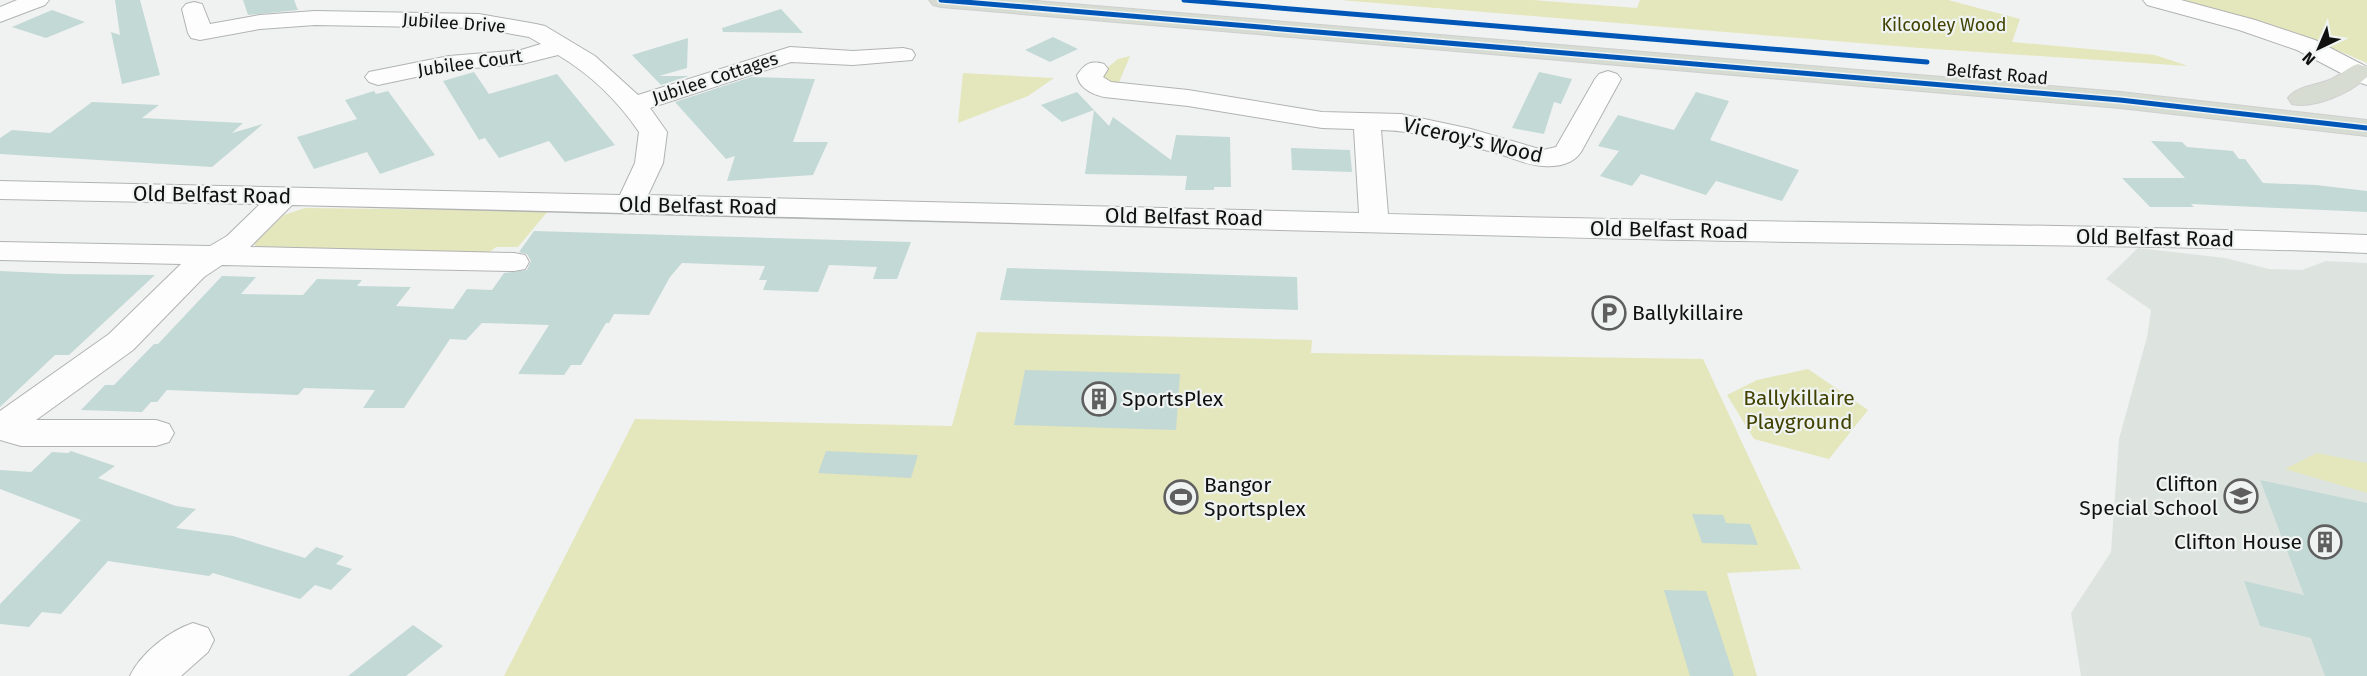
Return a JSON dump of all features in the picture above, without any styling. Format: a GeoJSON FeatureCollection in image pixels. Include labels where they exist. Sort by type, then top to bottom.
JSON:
{"type":"FeatureCollection","features":[{"type":"Feature","properties":{"kind":"highway","name":"Belfast Road"},"geometry":{"type":"LineString","coordinates":[[941,0],[2120,100],[2367,128]]}},
{"type":"Feature","properties":{"kind":"highway","name":"Belfast Road"},"geometry":{"type":"LineString","coordinates":[[1184,0],[1987,67],[2301,98],[2367,107]]}},
{"type":"Feature","properties":{"kind":"highway"},"geometry":{"type":"LineString","coordinates":[[2301,98],[2337,87],[2362,75]]}},
{"type":"Feature","properties":{"kind":"street"},"geometry":{"type":"LineString","coordinates":[[0,15],[37,0]]}},
{"type":"Feature","properties":{"kind":"street"},"geometry":{"type":"LineString","coordinates":[[2155,0],[2247,25],[2306,45],[2362,75]]}},
{"type":"Feature","properties":{"kind":"street","name":"Jubilee Drive"},"geometry":{"type":"LineString","coordinates":[[194,9],[200,33],[260,22],[315,18],[468,21],[536,31],[586,61],[634,105],[653,132],[649,163],[630,204]]}},
{"type":"Feature","properties":{"kind":"street","name":"Jubilee Court"},"geometry":{"type":"LineString","coordinates":[[378,77],[449,63],[522,57],[563,46]]}},
{"type":"Feature","properties":{"kind":"street","name":"Jubilee Cottages"},"geometry":{"type":"LineString","coordinates":[[634,105],[790,54],[853,58],[903,55]]}},
{"type":"Feature","properties":{"kind":"street","name":"Viceroy's Wood"},"geometry":{"type":"LineString","coordinates":[[1095,69],[1090,75],[1091,81],[1104,89],[1157,106],[1243,106],[1322,120],[1367,123],[1401,122],[1461,135],[1542,158],[1558,157],[1567,152],[1608,79]]}},
{"type":"Feature","properties":{"kind":"street"},"geometry":{"type":"LineString","coordinates":[[1367,123],[1374,221]]}},
{"type":"Feature","properties":{"kind":"street","name":"Old Belfast Road"},"geometry":{"type":"LineString","coordinates":[[0,190],[1374,221],[1643,230],[2220,238],[2367,244]]}},
{"type":"Feature","properties":{"kind":"street"},"geometry":{"type":"LineString","coordinates":[[156,433],[21,433],[1,429],[121,342],[193,270],[238,242],[284,197]]}},
{"type":"Feature","properties":{"kind":"street"},"geometry":{"type":"LineString","coordinates":[[0,251],[514,262]]}},
{"type":"Feature","properties":{"kind":"street"},"geometry":{"type":"LineString","coordinates":[[151,676],[193,640]]}},
{"type":"Feature","properties":{"kind":"shaded area","name":"Clifton Special School"},"geometry":{"type":"Polygon","coordinates":[[[2138,248],[2225,258],[2269,269],[2302,270],[2326,261],[2367,263],[2367,676],[2081,676],[2071,613],[2111,552],[2119,439],[2147,337],[2151,310],[2106,279],[2138,248]]]}},
{"type":"Feature","properties":{"kind":"green space","name":"Kilcooley Wood"},"geometry":{"type":"Polygon","coordinates":[[[1340,0],[1532,0],[1637,8],[1640,0],[1948,0],[2020,19],[2012,42],[2155,55],[2188,66],[1920,48],[1340,0]]]}},
{"type":"Feature","properties":{"kind":"green space"},"geometry":{"type":"Polygon","coordinates":[[[2182,0],[2367,0],[2367,63],[2276,28],[2182,0]]]}},
{"type":"Feature","properties":{"kind":"green space"},"geometry":{"type":"Polygon","coordinates":[[[1130,56],[1117,87],[1105,84],[1101,73],[1118,59],[1130,56]]]}},
{"type":"Feature","properties":{"kind":"green space"},"geometry":{"type":"Polygon","coordinates":[[[963,73],[1054,78],[1028,96],[958,123],[963,73]]]}},
{"type":"Feature","properties":{"kind":"green space"},"geometry":{"type":"Polygon","coordinates":[[[305,208],[548,211],[518,247],[496,247],[486,255],[259,250],[254,244],[284,215],[305,208]]]}},
{"type":"Feature","properties":{"kind":"green space","name":"Bangor Sportsplex"},"geometry":{"type":"Polygon","coordinates":[[[977,332],[1312,340],[1311,353],[1703,359],[1801,569],[1727,573],[1757,676],[504,676],[635,419],[952,426],[977,332]]]}},
{"type":"Feature","properties":{"kind":"green space","name":"Ballykillaire Playground"},"geometry":{"type":"Polygon","coordinates":[[[1808,369],[1868,410],[1829,459],[1754,439],[1727,395],[1757,380],[1808,369]]]}},
{"type":"Feature","properties":{"kind":"green space"},"geometry":{"type":"Polygon","coordinates":[[[2317,453],[2367,463],[2367,493],[2285,469],[2317,453]]]}},
{"type":"Feature","properties":{"kind":"building"},"geometry":{"type":"Polygon","coordinates":[[[115,0],[140,0],[160,75],[122,84],[111,32],[120,35],[115,0]]]}},
{"type":"Feature","properties":{"kind":"building"},"geometry":{"type":"Polygon","coordinates":[[[243,0],[294,0],[298,10],[248,15],[243,0]]]}},
{"type":"Feature","properties":{"kind":"building"},"geometry":{"type":"Polygon","coordinates":[[[781,9],[803,33],[723,32],[722,28],[781,9]]]}},
{"type":"Feature","properties":{"kind":"building"},"geometry":{"type":"Polygon","coordinates":[[[52,10],[85,22],[46,38],[12,27],[52,10]]]}},
{"type":"Feature","properties":{"kind":"building"},"geometry":{"type":"Polygon","coordinates":[[[1053,37],[1078,49],[1050,62],[1025,50],[1053,37]]]}},
{"type":"Feature","properties":{"kind":"building"},"geometry":{"type":"Polygon","coordinates":[[[688,38],[687,68],[659,76],[689,76],[661,85],[632,55],[688,38]]]}},
{"type":"Feature","properties":{"kind":"building"},"geometry":{"type":"Polygon","coordinates":[[[474,72],[489,94],[557,74],[615,145],[565,162],[549,141],[499,158],[485,138],[479,140],[443,81],[474,72]]]}},
{"type":"Feature","properties":{"kind":"building"},"geometry":{"type":"Polygon","coordinates":[[[1539,72],[1572,79],[1561,104],[1554,102],[1544,134],[1512,128],[1539,72]]]}},
{"type":"Feature","properties":{"kind":"building"},"geometry":{"type":"Polygon","coordinates":[[[751,77],[815,79],[793,142],[828,142],[813,175],[727,181],[735,156],[726,159],[675,102],[751,77]]]}},
{"type":"Feature","properties":{"kind":"building"},"geometry":{"type":"Polygon","coordinates":[[[374,91],[376,94],[388,91],[435,155],[380,174],[367,152],[314,169],[297,137],[357,119],[345,100],[374,91]]]}},
{"type":"Feature","properties":{"kind":"building"},"geometry":{"type":"Polygon","coordinates":[[[1077,92],[1094,110],[1062,122],[1041,105],[1077,92]]]}},
{"type":"Feature","properties":{"kind":"building"},"geometry":{"type":"Polygon","coordinates":[[[1696,92],[1729,101],[1710,140],[1799,170],[1782,201],[1716,181],[1706,195],[1641,174],[1632,186],[1600,176],[1619,151],[1598,146],[1618,115],[1674,130],[1696,92]]]}},
{"type":"Feature","properties":{"kind":"building"},"geometry":{"type":"Polygon","coordinates":[[[92,102],[159,105],[142,118],[243,123],[232,133],[263,124],[212,167],[0,154],[0,138],[12,130],[50,133],[92,102]]]}},
{"type":"Feature","properties":{"kind":"building"},"geometry":{"type":"Polygon","coordinates":[[[1094,110],[1109,126],[1113,117],[1171,160],[1176,135],[1230,137],[1231,187],[1214,187],[1214,190],[1185,190],[1187,176],[1085,174],[1094,110]]]}},
{"type":"Feature","properties":{"kind":"building"},"geometry":{"type":"Polygon","coordinates":[[[2151,141],[2182,142],[2187,147],[2233,151],[2239,159],[2245,159],[2263,183],[2316,185],[2367,191],[2367,212],[2191,204],[2194,207],[2150,207],[2122,178],[2185,178],[2151,141]]]}},
{"type":"Feature","properties":{"kind":"building"},"geometry":{"type":"Polygon","coordinates":[[[1291,148],[1350,150],[1352,172],[1292,170],[1291,148]]]}},
{"type":"Feature","properties":{"kind":"building"},"geometry":{"type":"Polygon","coordinates":[[[534,231],[911,242],[897,279],[873,279],[877,267],[829,265],[818,292],[763,290],[767,280],[759,280],[765,266],[682,263],[670,277],[649,315],[614,314],[609,323],[606,323],[581,365],[571,365],[564,375],[518,374],[549,325],[482,323],[466,340],[450,339],[404,408],[363,408],[375,390],[304,388],[298,395],[167,390],[157,402],[151,402],[142,412],[81,410],[105,385],[114,385],[154,344],[158,344],[222,276],[256,277],[241,294],[303,295],[317,279],[362,280],[357,286],[411,287],[396,306],[453,309],[467,289],[492,290],[504,273],[527,270],[531,261],[527,254],[519,252],[534,231]]]}},
{"type":"Feature","properties":{"kind":"building"},"geometry":{"type":"Polygon","coordinates":[[[1007,268],[1297,277],[1298,310],[1000,300],[1007,268]]]}},
{"type":"Feature","properties":{"kind":"building"},"geometry":{"type":"Polygon","coordinates":[[[0,271],[155,275],[69,355],[55,355],[0,407],[0,271]]]}},
{"type":"Feature","properties":{"kind":"building","name":"SportsPlex"},"geometry":{"type":"Polygon","coordinates":[[[1025,370],[1180,374],[1176,430],[1014,425],[1025,370]]]}},
{"type":"Feature","properties":{"kind":"building"},"geometry":{"type":"Polygon","coordinates":[[[71,451],[115,466],[98,478],[176,506],[196,509],[176,528],[233,536],[305,558],[316,547],[344,556],[336,564],[352,569],[331,590],[315,585],[300,599],[213,573],[209,576],[108,561],[61,614],[42,612],[29,627],[0,624],[0,604],[81,520],[0,489],[0,470],[31,472],[52,452],[68,453],[71,451]]]}},
{"type":"Feature","properties":{"kind":"building"},"geometry":{"type":"Polygon","coordinates":[[[826,451],[918,455],[911,478],[818,473],[826,451]]]}},
{"type":"Feature","properties":{"kind":"building","name":"Clifton House"},"geometry":{"type":"Polygon","coordinates":[[[2260,480],[2367,503],[2367,676],[2325,676],[2311,638],[2260,626],[2244,581],[2304,595],[2260,480]]]}},
{"type":"Feature","properties":{"kind":"building"},"geometry":{"type":"Polygon","coordinates":[[[1692,514],[1723,515],[1726,523],[1750,524],[1758,545],[1702,543],[1692,514]]]}},
{"type":"Feature","properties":{"kind":"building"},"geometry":{"type":"Polygon","coordinates":[[[1664,590],[1706,591],[1734,676],[1690,676],[1664,590]]]}},
{"type":"Feature","properties":{"kind":"building"},"geometry":{"type":"Polygon","coordinates":[[[413,625],[443,646],[406,676],[348,676],[413,625]]]}},
{"type":"Feature","properties":{"kind":"cycle path"},"geometry":{"type":"LineString","coordinates":[[941,0],[2120,100],[2367,128]]}},
{"type":"Feature","properties":{"kind":"cycle path"},"geometry":{"type":"LineString","coordinates":[[1184,0],[1927,62]]}},
{"type":"Feature","properties":{"kind":"place","name":"Ballykillaire"},"geometry":{"type":"Point","coordinates":[1609,313]}},
{"type":"Feature","properties":{"kind":"place","name":"SportsPlex"},"geometry":{"type":"Point","coordinates":[1099,399]}},
{"type":"Feature","properties":{"kind":"place","name":"Clifton Special School"},"geometry":{"type":"Point","coordinates":[2241,496]}},
{"type":"Feature","properties":{"kind":"place","name":"Bangor Sportsplex"},"geometry":{"type":"Point","coordinates":[1181,497]}},
{"type":"Feature","properties":{"kind":"place","name":"Clifton House"},"geometry":{"type":"Point","coordinates":[2325,542]}}]}
